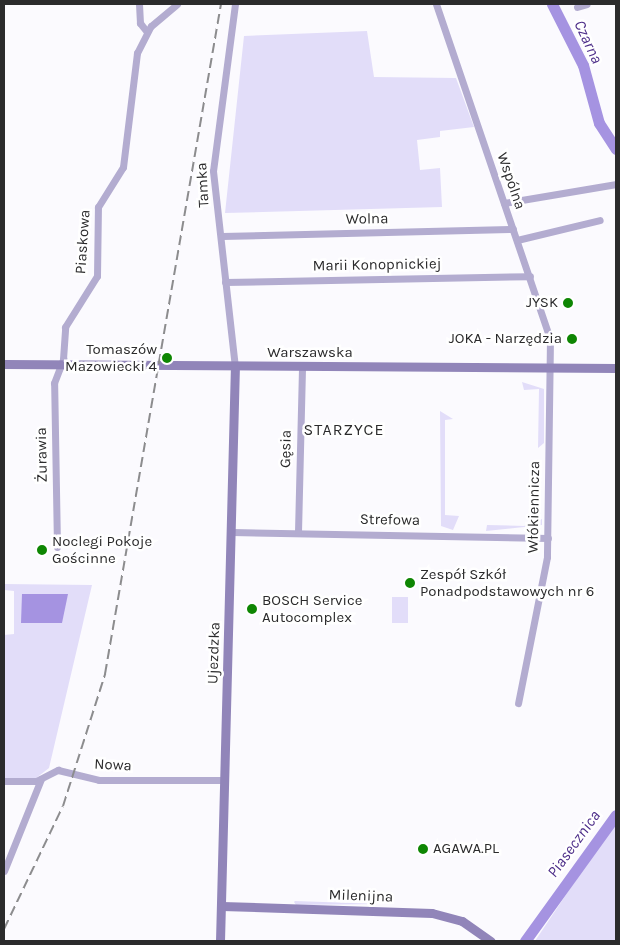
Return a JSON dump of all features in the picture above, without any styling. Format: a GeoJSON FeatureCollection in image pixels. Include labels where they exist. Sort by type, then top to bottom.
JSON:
{"type":"FeatureCollection","features":[{"type":"Feature","properties":{"kind":"main road","name":"Warszawska"},"geometry":{"type":"LineString","coordinates":[[4,364],[616,368]]}},
{"type":"Feature","properties":{"kind":"main road","name":"Ujezdzka"},"geometry":{"type":"LineString","coordinates":[[220,941],[235,366]]}},
{"type":"Feature","properties":{"kind":"main road","name":"Milenijna"},"geometry":{"type":"LineString","coordinates":[[222,906],[432,913],[462,921],[491,941]]}},
{"type":"Feature","properties":{"kind":"street"},"geometry":{"type":"LineString","coordinates":[[139,4],[140,23],[148,32]]}},
{"type":"Feature","properties":{"kind":"street","name":"Piaskowa"},"geometry":{"type":"LineString","coordinates":[[61,364],[67,319],[97,276],[98,207],[123,167],[135,66],[148,32],[177,4]]}},
{"type":"Feature","properties":{"kind":"street","name":"Tamka"},"geometry":{"type":"LineString","coordinates":[[234,4],[213,171],[222,236],[225,282],[235,366]]}},
{"type":"Feature","properties":{"kind":"street","name":"Wspólna"},"geometry":{"type":"LineString","coordinates":[[436,4],[548,331],[549,368]]}},
{"type":"Feature","properties":{"kind":"street"},"geometry":{"type":"LineString","coordinates":[[577,7],[586,4]]}},
{"type":"Feature","properties":{"kind":"street"},"geometry":{"type":"LineString","coordinates":[[504,203],[616,184]]}},
{"type":"Feature","properties":{"kind":"street"},"geometry":{"type":"LineString","coordinates":[[517,240],[600,220]]}},
{"type":"Feature","properties":{"kind":"street","name":"Wolna"},"geometry":{"type":"LineString","coordinates":[[222,236],[513,229]]}},
{"type":"Feature","properties":{"kind":"street","name":"Marii Konopnickiej"},"geometry":{"type":"LineString","coordinates":[[225,282],[530,276]]}},
{"type":"Feature","properties":{"kind":"street","name":"Żurawia"},"geometry":{"type":"LineString","coordinates":[[58,547],[54,383],[61,364]]}},
{"type":"Feature","properties":{"kind":"street","name":"Gęsia"},"geometry":{"type":"LineString","coordinates":[[298,532],[302,366]]}},
{"type":"Feature","properties":{"kind":"street","name":"Włókiennicza"},"geometry":{"type":"LineString","coordinates":[[518,703],[548,538],[549,368]]}},
{"type":"Feature","properties":{"kind":"street","name":"Strefowa"},"geometry":{"type":"LineString","coordinates":[[232,532],[548,538]]}},
{"type":"Feature","properties":{"kind":"street","name":"Nowa"},"geometry":{"type":"LineString","coordinates":[[4,781],[41,779],[58,770],[98,780],[225,780]]}},
{"type":"Feature","properties":{"kind":"street"},"geometry":{"type":"LineString","coordinates":[[4,871],[41,779]]}},
{"type":"Feature","properties":{"kind":"shaded area"},"geometry":{"type":"Polygon","coordinates":[[[367,31],[374,77],[456,78],[474,127],[440,131],[440,137],[417,140],[420,170],[440,168],[442,207],[225,213],[244,36],[367,31]]]}},
{"type":"Feature","properties":{"kind":"shaded area"},"geometry":{"type":"Polygon","coordinates":[[[522,382],[544,389],[544,443],[538,448],[539,389],[524,390],[522,382]]]}},
{"type":"Feature","properties":{"kind":"shaded area"},"geometry":{"type":"Polygon","coordinates":[[[440,411],[453,419],[445,420],[445,515],[459,516],[453,530],[441,526],[440,411]]]}},
{"type":"Feature","properties":{"kind":"shaded area"},"geometry":{"type":"Polygon","coordinates":[[[542,519],[542,525],[486,531],[487,525],[524,526],[542,519]]]}},
{"type":"Feature","properties":{"kind":"shaded area"},"geometry":{"type":"Polygon","coordinates":[[[4,584],[92,585],[49,768],[35,779],[4,779],[4,635],[14,634],[14,591],[4,590],[4,584]]]}},
{"type":"Feature","properties":{"kind":"shaded area"},"geometry":{"type":"Polygon","coordinates":[[[22,594],[68,594],[62,623],[21,623],[22,594]]]}},
{"type":"Feature","properties":{"kind":"shaded area"},"geometry":{"type":"Polygon","coordinates":[[[392,597],[408,597],[408,623],[392,623],[392,597]]]}},
{"type":"Feature","properties":{"kind":"shaded area"},"geometry":{"type":"Polygon","coordinates":[[[616,820],[616,941],[535,941],[616,820]]]}},
{"type":"Feature","properties":{"kind":"shaded area"},"geometry":{"type":"Polygon","coordinates":[[[295,901],[380,904],[296,905],[295,901]]]}},
{"type":"Feature","properties":{"kind":"waterway","name":"Czarna"},"geometry":{"type":"LineString","coordinates":[[552,4],[583,65],[599,123],[616,149]]}},
{"type":"Feature","properties":{"kind":"waterway","name":"Piasecznica"},"geometry":{"type":"LineString","coordinates":[[525,941],[616,815]]}},
{"type":"Feature","properties":{"kind":"railway"},"geometry":{"type":"LineString","coordinates":[[4,929],[63,806],[105,674],[221,4]]}},
{"type":"Feature","properties":{"kind":"place","name":"JYSK"},"geometry":{"type":"Point","coordinates":[568,303]}},
{"type":"Feature","properties":{"kind":"place","name":"JOKA - Narzędzia"},"geometry":{"type":"Point","coordinates":[572,339]}},
{"type":"Feature","properties":{"kind":"place","name":"Tomaszów Mazowiecki 4"},"geometry":{"type":"Point","coordinates":[167,358]}},
{"type":"Feature","properties":{"kind":"place","name":"Noclegi Pokoje Gościnne"},"geometry":{"type":"Point","coordinates":[42,550]}},
{"type":"Feature","properties":{"kind":"place","name":"Zespół Szkół Ponadpodstawowych nr 6"},"geometry":{"type":"Point","coordinates":[410,583]}},
{"type":"Feature","properties":{"kind":"place","name":"BOSCH Service Autocomplex"},"geometry":{"type":"Point","coordinates":[252,609]}},
{"type":"Feature","properties":{"kind":"place","name":"AGAWA.PL"},"geometry":{"type":"Point","coordinates":[423,849]}},
{"type":"Feature","properties":{"kind":"district","name":"STARZYCE"},"geometry":{"type":"Point","coordinates":[344,430]}}]}
